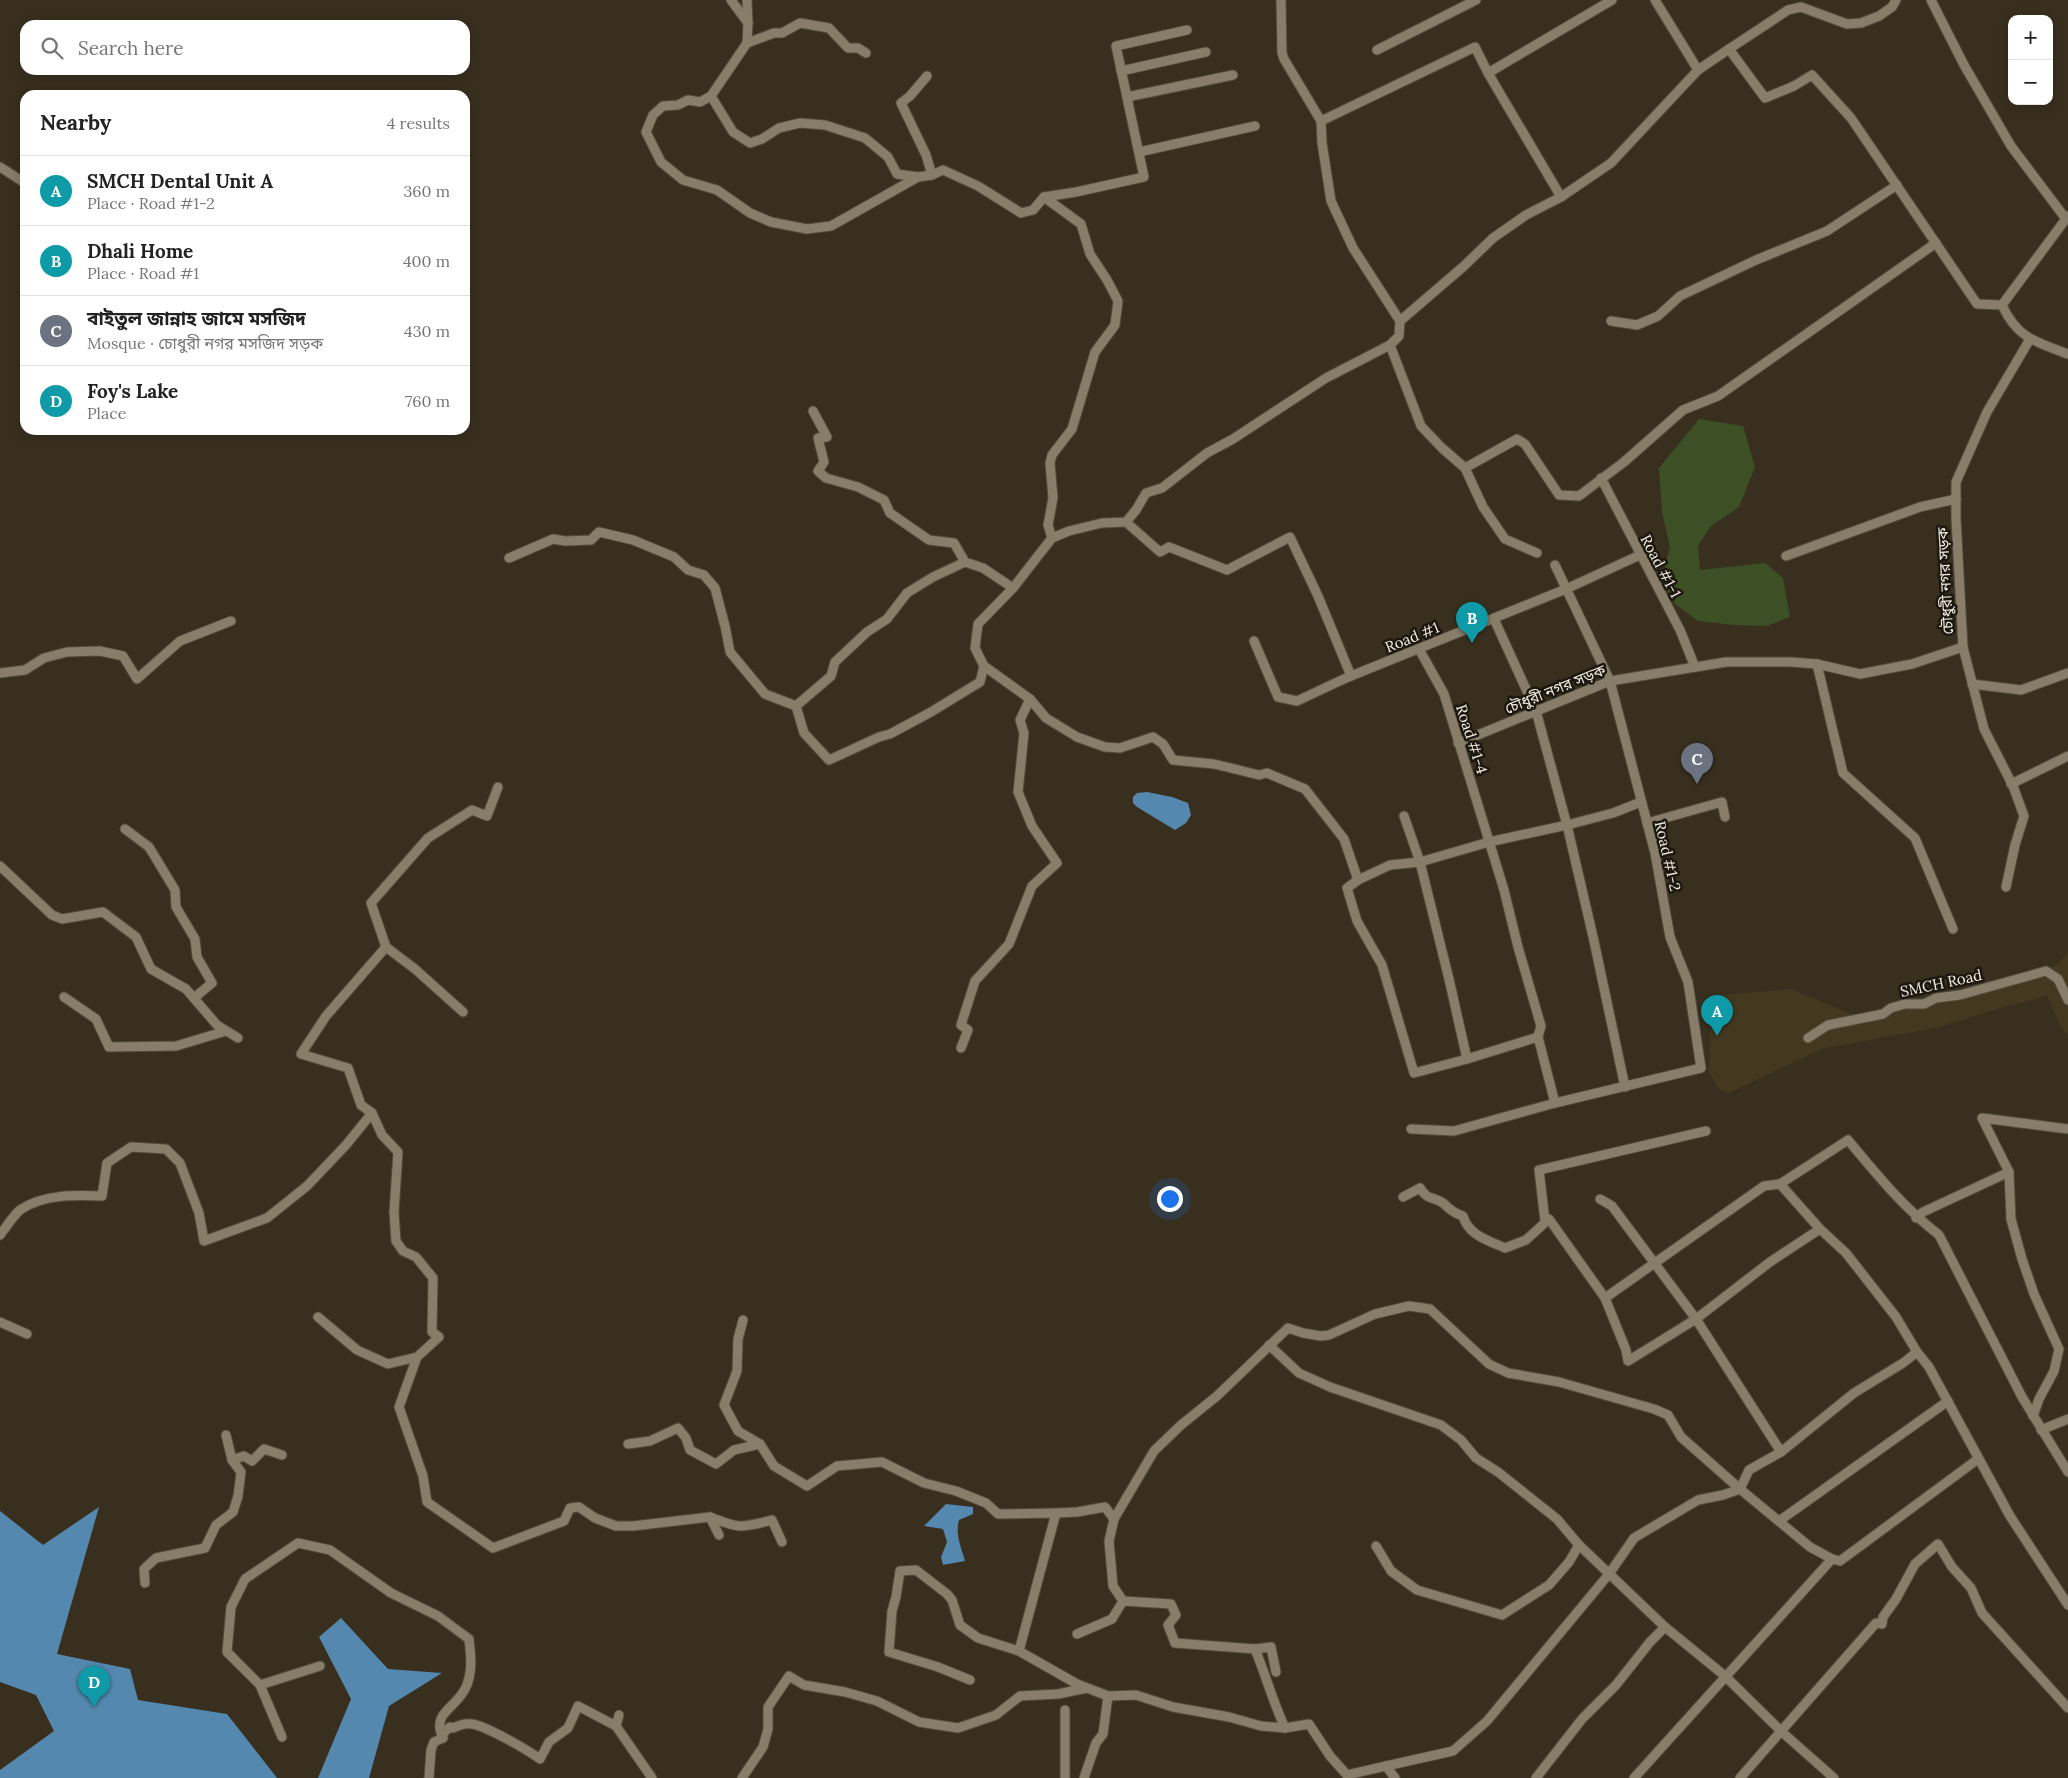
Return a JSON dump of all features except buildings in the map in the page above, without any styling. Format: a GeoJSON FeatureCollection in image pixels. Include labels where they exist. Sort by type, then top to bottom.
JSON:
{"type":"FeatureCollection","features":[{"type":"Feature","properties":{"kind":"street"},"geometry":{"type":"LineString","coordinates":[[731,0],[748,23]]}},
{"type":"Feature","properties":{"kind":"street"},"geometry":{"type":"LineString","coordinates":[[747,0],[747,43],[711,96],[700,102],[688,100],[678,105],[663,106],[653,115],[646,132],[661,162],[683,180],[717,190],[750,213],[771,222],[807,229],[831,226],[918,177]]}},
{"type":"Feature","properties":{"kind":"street"},"geometry":{"type":"LineString","coordinates":[[1126,522],[1146,493],[1162,488],[1207,453],[1233,439],[1326,378],[1390,345],[1399,336],[1400,321],[1353,248],[1331,201],[1322,143],[1321,121],[1282,53],[1281,0]]}},
{"type":"Feature","properties":{"kind":"street"},"geometry":{"type":"LineString","coordinates":[[1377,50],[1476,0]]}},
{"type":"Feature","properties":{"kind":"street"},"geometry":{"type":"LineString","coordinates":[[1488,73],[1612,0]]}},
{"type":"Feature","properties":{"kind":"street"},"geometry":{"type":"LineString","coordinates":[[1655,0],[1698,70]]}},
{"type":"Feature","properties":{"kind":"street"},"geometry":{"type":"LineString","coordinates":[[1400,321],[1464,266],[1493,238],[1526,215],[1562,197],[1611,163],[1698,70],[1788,10],[1801,7],[1847,24],[1861,23],[1879,16],[1892,8],[1896,0]]}},
{"type":"Feature","properties":{"kind":"street"},"geometry":{"type":"LineString","coordinates":[[1931,0],[1964,65],[2011,146],[2067,218],[2002,305]]}},
{"type":"Feature","properties":{"kind":"street"},"geometry":{"type":"LineString","coordinates":[[747,43],[782,32],[800,23],[829,28],[848,48],[858,48],[866,53]]}},
{"type":"Feature","properties":{"kind":"street"},"geometry":{"type":"LineString","coordinates":[[711,96],[733,132],[750,143],[762,139],[779,128],[800,123],[825,125],[865,138],[888,157],[897,174],[918,177],[932,175],[943,170],[978,186],[1020,213],[1033,210],[1044,197],[1144,177],[1116,48],[1118,44],[1187,30]]}},
{"type":"Feature","properties":{"kind":"street"},"geometry":{"type":"LineString","coordinates":[[1321,121],[1475,47],[1488,73],[1562,197]]}},
{"type":"Feature","properties":{"kind":"street"},"geometry":{"type":"LineString","coordinates":[[1728,49],[1765,98],[1794,86],[1812,75],[1851,118],[1977,304],[2002,305]]}},
{"type":"Feature","properties":{"kind":"street"},"geometry":{"type":"LineString","coordinates":[[1121,71],[1206,52]]}},
{"type":"Feature","properties":{"kind":"street"},"geometry":{"type":"LineString","coordinates":[[1127,97],[1233,75]]}},
{"type":"Feature","properties":{"kind":"street"},"geometry":{"type":"LineString","coordinates":[[927,76],[910,96],[901,103],[926,155],[932,175]]}},
{"type":"Feature","properties":{"kind":"street"},"geometry":{"type":"LineString","coordinates":[[1138,152],[1255,126]]}},
{"type":"Feature","properties":{"kind":"street"},"geometry":{"type":"LineString","coordinates":[[0,167],[20,180]]}},
{"type":"Feature","properties":{"kind":"street"},"geometry":{"type":"LineString","coordinates":[[1611,321],[1637,326],[1658,316],[1680,296],[1756,260],[1828,231],[1897,184]]}},
{"type":"Feature","properties":{"kind":"street"},"geometry":{"type":"LineString","coordinates":[[1044,197],[1081,224],[1090,254],[1118,301],[1115,325],[1095,352],[1072,429],[1052,455],[1050,463],[1053,498],[1048,526],[1052,538]]}},
{"type":"Feature","properties":{"kind":"street"},"geometry":{"type":"LineString","coordinates":[[1465,468],[1517,439],[1525,444],[1559,495],[1579,496],[1624,462],[1683,410],[1718,396],[1936,243]]}},
{"type":"Feature","properties":{"kind":"street"},"geometry":{"type":"LineString","coordinates":[[2002,305],[2010,321],[2030,339],[2068,354]]}},
{"type":"Feature","properties":{"kind":"street","name":"চৌধুরী নগর সড়ক"},"geometry":{"type":"LineString","coordinates":[[1458,743],[1610,681],[1726,662],[1817,664],[1860,674],[1912,664],[1963,647],[1956,482],[1987,412],[2030,339]]}},
{"type":"Feature","properties":{"kind":"street"},"geometry":{"type":"LineString","coordinates":[[1390,345],[1421,426],[1465,468],[1483,508],[1505,539],[1538,553]]}},
{"type":"Feature","properties":{"kind":"street"},"geometry":{"type":"LineString","coordinates":[[813,411],[827,437],[818,438],[824,462],[818,471],[826,478],[858,487],[884,500],[890,513],[929,540],[954,544],[965,562],[983,568],[1013,588]]}},
{"type":"Feature","properties":{"kind":"street","name":"Road #1-1"},"geometry":{"type":"LineString","coordinates":[[1601,478],[1680,630],[1695,667]]}},
{"type":"Feature","properties":{"kind":"street"},"geometry":{"type":"LineString","coordinates":[[1786,556],[1920,507],[1956,499]]}},
{"type":"Feature","properties":{"kind":"street"},"geometry":{"type":"LineString","coordinates":[[1351,676],[1318,596],[1290,537],[1227,570],[1169,547],[1160,552],[1126,522],[1102,523],[1070,531],[1052,538],[1013,588],[978,624],[975,648],[984,666],[1030,699],[1046,718],[1077,737],[1106,747],[1120,748],[1153,737],[1163,744],[1173,760],[1214,764],[1259,775],[1267,773],[1306,789],[1344,839],[1358,880]]}},
{"type":"Feature","properties":{"kind":"street"},"geometry":{"type":"LineString","coordinates":[[509,558],[552,539],[565,541],[591,540],[599,532],[633,540],[674,557],[688,570],[704,575],[715,588],[730,652],[765,694],[796,706]]}},
{"type":"Feature","properties":{"kind":"street","name":"Road #1"},"geometry":{"type":"LineString","coordinates":[[1254,640],[1278,697],[1297,701],[1351,676],[1566,589],[1640,555]]}},
{"type":"Feature","properties":{"kind":"street"},"geometry":{"type":"LineString","coordinates":[[796,706],[831,676],[835,662],[867,632],[887,619],[907,594],[933,577],[965,562]]}},
{"type":"Feature","properties":{"kind":"street"},"geometry":{"type":"LineString","coordinates":[[1555,565],[1610,681]]}},
{"type":"Feature","properties":{"kind":"street"},"geometry":{"type":"LineString","coordinates":[[1411,1129],[1454,1131],[1555,1103],[1625,1087],[1594,940],[1567,826],[1536,711],[1494,619]]}},
{"type":"Feature","properties":{"kind":"street"},"geometry":{"type":"LineString","coordinates":[[0,673],[25,670],[44,658],[67,652],[100,651],[122,656],[137,679],[180,641],[231,621]]}},
{"type":"Feature","properties":{"kind":"street"},"geometry":{"type":"LineString","coordinates":[[1963,647],[1984,729],[2011,784],[2024,816],[2015,845],[2006,887]]}},
{"type":"Feature","properties":{"kind":"street","name":"Road #1-4"},"geometry":{"type":"LineString","coordinates":[[1419,649],[1444,694],[1504,890],[1541,1026],[1538,1037],[1555,1103]]}},
{"type":"Feature","properties":{"kind":"street"},"geometry":{"type":"LineString","coordinates":[[1817,664],[1843,773],[1915,838],[1953,929]]}},
{"type":"Feature","properties":{"kind":"street"},"geometry":{"type":"LineString","coordinates":[[796,706],[804,733],[829,760],[879,737],[890,734],[944,704],[980,682],[984,666]]}},
{"type":"Feature","properties":{"kind":"street"},"geometry":{"type":"LineString","coordinates":[[1972,684],[2021,690],[2068,673]]}},
{"type":"Feature","properties":{"kind":"street","name":"Road #1-2"},"geometry":{"type":"LineString","coordinates":[[1610,681],[1655,853],[1670,937],[1688,982],[1701,1068],[1625,1087]]}},
{"type":"Feature","properties":{"kind":"street"},"geometry":{"type":"LineString","coordinates":[[961,1048],[968,1030],[961,1025],[975,981],[1009,944],[1032,886],[1057,863],[1032,826],[1018,792],[1024,733],[1020,720],[1030,699]]}},
{"type":"Feature","properties":{"kind":"street"},"geometry":{"type":"LineString","coordinates":[[2011,784],[2068,756]]}},
{"type":"Feature","properties":{"kind":"street"},"geometry":{"type":"LineString","coordinates":[[462,1012],[415,969],[386,948],[371,903],[428,838],[472,810],[486,816],[498,787]]}},
{"type":"Feature","properties":{"kind":"street"},"geometry":{"type":"LineString","coordinates":[[1538,1037],[1414,1073],[1382,965],[1357,921],[1346,888],[1358,880],[1390,865],[1420,862],[1489,842],[1567,826],[1614,813],[1641,802]]}},
{"type":"Feature","properties":{"kind":"street"},"geometry":{"type":"LineString","coordinates":[[1647,824],[1722,802],[1725,817]]}},
{"type":"Feature","properties":{"kind":"street"},"geometry":{"type":"LineString","coordinates":[[1404,816],[1420,862],[1467,1059]]}},
{"type":"Feature","properties":{"kind":"street"},"geometry":{"type":"LineString","coordinates":[[125,830],[149,847],[175,890],[176,907],[195,938],[197,957],[212,983],[194,998]]}},
{"type":"Feature","properties":{"kind":"street"},"geometry":{"type":"LineString","coordinates":[[0,866],[52,915],[62,919],[103,912],[136,937],[151,969],[186,989],[217,1025],[238,1038]]}},
{"type":"Feature","properties":{"kind":"street"},"geometry":{"type":"LineString","coordinates":[[318,1317],[357,1350],[388,1364],[417,1356],[439,1337],[432,1332],[433,1278],[416,1257],[403,1251],[396,1241],[394,1212],[398,1152],[382,1135],[372,1113],[361,1105],[348,1068],[301,1054],[326,1016],[386,948]]}},
{"type":"Feature","properties":{"kind":"street","name":"SMCH Road"},"geometry":{"type":"LineString","coordinates":[[1808,1038],[1828,1025],[1883,1014],[1891,1008],[1905,1004],[1924,1004],[1936,998],[1960,995],[2046,971],[2058,979],[2068,1000]]}},
{"type":"Feature","properties":{"kind":"street"},"geometry":{"type":"LineString","coordinates":[[64,997],[96,1019],[109,1047],[176,1046],[226,1031]]}},
{"type":"Feature","properties":{"kind":"street"},"geometry":{"type":"LineString","coordinates":[[0,1235],[20,1211],[39,1201],[79,1195],[102,1196],[107,1163],[131,1147],[166,1149],[180,1163],[199,1213],[204,1241],[267,1218],[307,1186],[346,1145],[372,1113]]}},
{"type":"Feature","properties":{"kind":"street"},"geometry":{"type":"LineString","coordinates":[[2033,1416],[2039,1399],[2054,1371],[2059,1349],[2034,1294],[2022,1259],[2011,1219],[2009,1172],[1982,1118],[2068,1130]]}},
{"type":"Feature","properties":{"kind":"street"},"geometry":{"type":"LineString","coordinates":[[1545,1221],[1539,1170],[1706,1131]]}},
{"type":"Feature","properties":{"kind":"street"},"geometry":{"type":"LineString","coordinates":[[1605,1298],[1764,1186],[1780,1184],[1848,1140],[1900,1202],[1916,1218],[1940,1235],[2040,1430],[2068,1472]]}},
{"type":"Feature","properties":{"kind":"street"},"geometry":{"type":"LineString","coordinates":[[1916,1218],[1923,1212],[2009,1172]]}},
{"type":"Feature","properties":{"kind":"street"},"geometry":{"type":"LineString","coordinates":[[1780,1184],[1820,1229],[1846,1253],[1896,1317],[1917,1352],[1929,1367],[2010,1516],[2068,1604]]}},
{"type":"Feature","properties":{"kind":"street"},"geometry":{"type":"LineString","coordinates":[[1403,1197],[1420,1188],[1426,1197],[1442,1202],[1453,1213],[1463,1216],[1465,1225],[1478,1235],[1505,1248],[1526,1240],[1549,1219],[1605,1298],[1626,1350],[1628,1361],[1696,1319],[1770,1262],[1820,1229]]}},
{"type":"Feature","properties":{"kind":"street"},"geometry":{"type":"LineString","coordinates":[[1600,1199],[1612,1206],[1696,1319],[1781,1452]]}},
{"type":"Feature","properties":{"kind":"street"},"geometry":{"type":"LineString","coordinates":[[1123,1601],[1113,1586],[1109,1541],[1114,1519],[1154,1452],[1217,1396],[1288,1328],[1303,1333],[1321,1336],[1329,1335],[1375,1314],[1409,1306],[1430,1309],[1489,1364],[1508,1373],[1559,1382],[1654,1408],[1668,1415],[1681,1437],[1740,1489],[1810,1547],[1832,1559],[1840,1561],[1978,1459]]}},
{"type":"Feature","properties":{"kind":"street"},"geometry":{"type":"LineString","coordinates":[[743,1320],[738,1339],[737,1371],[724,1405],[738,1431],[760,1444],[774,1466],[807,1486],[837,1466],[882,1462],[924,1483],[956,1491],[986,1503],[998,1514],[1077,1512],[1105,1507],[1114,1519]]}},
{"type":"Feature","properties":{"kind":"street"},"geometry":{"type":"LineString","coordinates":[[0,1322],[28,1334]]}},
{"type":"Feature","properties":{"kind":"street"},"geometry":{"type":"LineString","coordinates":[[1270,1346],[1299,1373],[1339,1390],[1441,1425],[1461,1440],[1476,1458],[1498,1472],[1556,1520],[1579,1545],[1665,1627],[1724,1676],[1782,1732],[1834,1778]]}},
{"type":"Feature","properties":{"kind":"street"},"geometry":{"type":"LineString","coordinates":[[970,1680],[938,1666],[890,1652],[892,1611],[900,1571],[916,1570],[947,1594],[952,1600],[960,1625],[978,1638],[1020,1651],[1078,1684],[1108,1696],[1136,1695],[1173,1707],[1229,1717],[1261,1726],[1285,1728],[1309,1724],[1330,1756],[1347,1775],[1453,1751],[1487,1721],[1609,1574],[1634,1538],[1698,1500],[1724,1496],[1740,1489],[1749,1470],[1781,1452],[1854,1393],[1903,1363],[1917,1352]]}},
{"type":"Feature","properties":{"kind":"street"},"geometry":{"type":"LineString","coordinates":[[417,1356],[399,1407],[423,1476],[427,1502],[493,1548],[564,1521],[570,1508],[579,1507],[595,1518],[616,1526],[710,1518],[731,1526],[744,1528],[772,1520],[782,1542]]}},
{"type":"Feature","properties":{"kind":"street"},"geometry":{"type":"LineString","coordinates":[[1779,1521],[1948,1401]]}},
{"type":"Feature","properties":{"kind":"street"},"geometry":{"type":"LineString","coordinates":[[2040,1430],[2068,1419]]}},
{"type":"Feature","properties":{"kind":"street"},"geometry":{"type":"LineString","coordinates":[[628,1444],[650,1441],[678,1428],[686,1438],[690,1450],[716,1464],[734,1450],[760,1444]]}},
{"type":"Feature","properties":{"kind":"street"},"geometry":{"type":"LineString","coordinates":[[145,1583],[144,1569],[156,1558],[205,1548],[216,1525],[233,1512],[238,1496],[241,1472],[232,1460],[226,1435]]}},
{"type":"Feature","properties":{"kind":"street"},"geometry":{"type":"LineString","coordinates":[[232,1460],[244,1456],[252,1460],[264,1449],[282,1456]]}},
{"type":"Feature","properties":{"kind":"street"},"geometry":{"type":"LineString","coordinates":[[1020,1651],[1056,1512]]}},
{"type":"Feature","properties":{"kind":"street"},"geometry":{"type":"LineString","coordinates":[[710,1518],[719,1535]]}},
{"type":"Feature","properties":{"kind":"street"},"geometry":{"type":"LineString","coordinates":[[282,1737],[260,1685],[227,1652],[231,1608],[245,1579],[298,1543],[330,1550],[391,1592],[438,1616],[469,1639],[472,1664],[466,1688],[456,1703],[441,1715],[439,1728],[443,1738]]}},
{"type":"Feature","properties":{"kind":"street"},"geometry":{"type":"LineString","coordinates":[[1740,1778],[1876,1623],[1882,1624],[1883,1617],[1896,1599],[1915,1564],[1938,1544],[1952,1567],[1971,1588],[1982,1613],[2068,1708]]}},
{"type":"Feature","properties":{"kind":"street"},"geometry":{"type":"LineString","coordinates":[[1376,1546],[1391,1571],[1417,1590],[1502,1615],[1549,1585],[1579,1545]]}},
{"type":"Feature","properties":{"kind":"street"},"geometry":{"type":"LineString","coordinates":[[1634,1778],[1724,1676],[1832,1559]]}},
{"type":"Feature","properties":{"kind":"street"},"geometry":{"type":"LineString","coordinates":[[1077,1634],[1112,1619],[1123,1601]]}},
{"type":"Feature","properties":{"kind":"street"},"geometry":{"type":"LineString","coordinates":[[1123,1601],[1171,1604],[1176,1615],[1168,1625],[1175,1643],[1255,1649],[1271,1647],[1276,1672]]}},
{"type":"Feature","properties":{"kind":"street"},"geometry":{"type":"LineString","coordinates":[[1537,1778],[1582,1720],[1616,1685],[1650,1642],[1665,1627]]}},
{"type":"Feature","properties":{"kind":"street"},"geometry":{"type":"LineString","coordinates":[[1255,1649],[1268,1683],[1270,1695],[1285,1728]]}},
{"type":"Feature","properties":{"kind":"street"},"geometry":{"type":"LineString","coordinates":[[260,1685],[320,1666]]}},
{"type":"Feature","properties":{"kind":"street"},"geometry":{"type":"LineString","coordinates":[[742,1778],[763,1748],[768,1728],[768,1707],[789,1676],[804,1685],[845,1692],[878,1701],[919,1722],[958,1728],[996,1715],[1020,1696],[1058,1694],[1089,1688]]}},
{"type":"Feature","properties":{"kind":"street"},"geometry":{"type":"LineString","coordinates":[[1084,1778],[1096,1743],[1102,1734],[1108,1696]]}},
{"type":"Feature","properties":{"kind":"street"},"geometry":{"type":"LineString","coordinates":[[443,1738],[442,1733],[450,1727],[473,1724],[526,1749],[540,1759],[550,1742],[568,1728],[578,1706],[616,1726],[652,1778]]}},
{"type":"Feature","properties":{"kind":"street"},"geometry":{"type":"LineString","coordinates":[[1065,1710],[1065,1778]]}},
{"type":"Feature","properties":{"kind":"street"},"geometry":{"type":"LineString","coordinates":[[616,1726],[619,1715]]}},
{"type":"Feature","properties":{"kind":"street"},"geometry":{"type":"LineString","coordinates":[[429,1778],[431,1750],[434,1742],[443,1738]]}},
{"type":"Feature","properties":{"kind":"street"},"geometry":{"type":"LineString","coordinates":[[1386,1766],[1395,1778]]}},
{"type":"Feature","properties":{"kind":"shaded area"},"geometry":{"type":"Polygon","coordinates":[[[2068,952],[2068,1036],[2060,1025],[2047,996],[1936,1028],[1824,1048],[1729,1093],[1718,1088],[1709,1072],[1712,996],[1791,989],[1854,1015],[1960,992],[2058,964],[2068,952]]]}},
{"type":"Feature","properties":{"kind":"green space"},"geometry":{"type":"Polygon","coordinates":[[[1699,419],[1743,426],[1755,467],[1739,507],[1711,526],[1698,546],[1700,570],[1765,563],[1783,578],[1790,617],[1767,626],[1698,621],[1675,604],[1662,578],[1670,547],[1662,512],[1659,468],[1699,419]]]}},
{"type":"Feature","properties":{"kind":"water"},"geometry":{"type":"Polygon","coordinates":[[[1147,792],[1172,797],[1188,803],[1191,815],[1186,823],[1175,830],[1137,807],[1133,803],[1133,797],[1137,793],[1147,792]]]}},
{"type":"Feature","properties":{"kind":"water"},"geometry":{"type":"Polygon","coordinates":[[[946,1504],[973,1507],[973,1514],[959,1520],[958,1525],[959,1540],[965,1561],[943,1565],[941,1557],[947,1542],[943,1529],[924,1526],[946,1504]]]}},
{"type":"Feature","properties":{"kind":"water"},"geometry":{"type":"Polygon","coordinates":[[[99,1507],[57,1654],[130,1669],[138,1700],[227,1714],[277,1778],[0,1778],[0,1770],[54,1731],[36,1695],[0,1682],[0,1511],[43,1545],[99,1507]]]}},
{"type":"Feature","properties":{"kind":"water"},"geometry":{"type":"Polygon","coordinates":[[[341,1618],[388,1669],[442,1673],[389,1706],[369,1778],[318,1778],[351,1699],[319,1637],[341,1618]]]}},
{"type":"Feature","properties":{"kind":"place","name":"Dhali Home"},"geometry":{"type":"Point","coordinates":[1472,643]}},
{"type":"Feature","properties":{"kind":"place","name":"বাইতুল জান্নাহ জামে মসজিদ"},"geometry":{"type":"Point","coordinates":[1697,784]}},
{"type":"Feature","properties":{"kind":"place","name":"SMCH Dental Unit A"},"geometry":{"type":"Point","coordinates":[1717,1036]}},
{"type":"Feature","properties":{"kind":"place","name":"Foy's Lake"},"geometry":{"type":"Point","coordinates":[94,1707]}}]}
